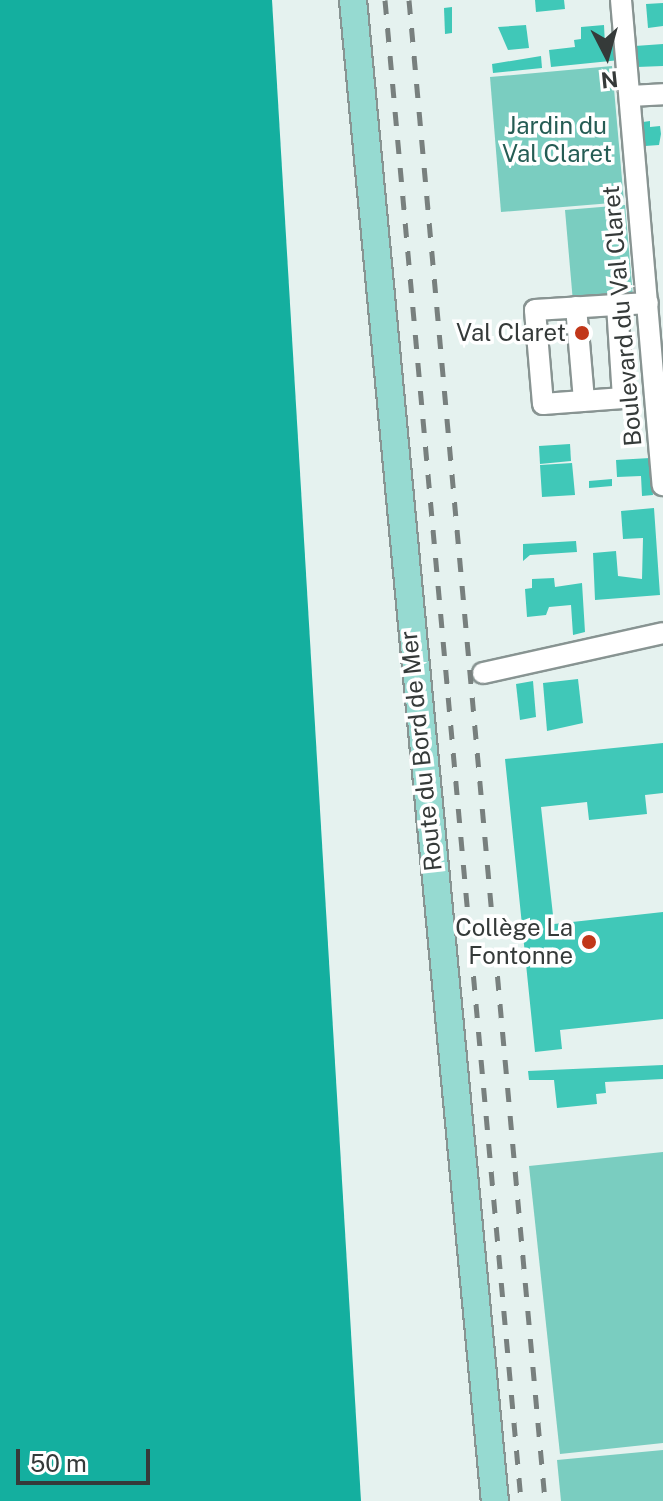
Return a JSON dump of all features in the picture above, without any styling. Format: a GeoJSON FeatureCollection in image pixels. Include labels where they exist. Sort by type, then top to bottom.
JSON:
{"type":"FeatureCollection","features":[{"type":"Feature","properties":{"kind":"main road","name":"Route du Bord de Mer"},"geometry":{"type":"LineString","coordinates":[[353,0],[495,1501]]}},
{"type":"Feature","properties":{"kind":"street","name":"Boulevard du Val Claret"},"geometry":{"type":"LineString","coordinates":[[621,0],[659,409],[663,485]]}},
{"type":"Feature","properties":{"kind":"street"},"geometry":{"type":"LineString","coordinates":[[630,96],[663,94]]}},
{"type":"Feature","properties":{"kind":"street"},"geometry":{"type":"LineString","coordinates":[[617,305],[623,398],[543,404],[535,310],[648,303]]}},
{"type":"Feature","properties":{"kind":"street"},"geometry":{"type":"LineString","coordinates":[[576,307],[584,401]]}},
{"type":"Feature","properties":{"kind":"street"},"geometry":{"type":"LineString","coordinates":[[483,673],[662,638]]}},
{"type":"Feature","properties":{"kind":"green space","name":"Jardin du Val Claret"},"geometry":{"type":"Polygon","coordinates":[[[612,66],[624,202],[501,212],[490,77],[612,66]]]}},
{"type":"Feature","properties":{"kind":"green space"},"geometry":{"type":"Polygon","coordinates":[[[625,205],[633,297],[573,302],[565,210],[625,205]]]}},
{"type":"Feature","properties":{"kind":"green space"},"geometry":{"type":"Polygon","coordinates":[[[663,1152],[663,1443],[560,1454],[529,1166],[663,1152]]]}},
{"type":"Feature","properties":{"kind":"green space"},"geometry":{"type":"Polygon","coordinates":[[[663,1450],[663,1501],[561,1501],[557,1460],[663,1450]]]}},
{"type":"Feature","properties":{"kind":"shaded area"},"geometry":{"type":"Polygon","coordinates":[[[0,0],[272,0],[361,1501],[0,1501],[0,0]]]}},
{"type":"Feature","properties":{"kind":"building"},"geometry":{"type":"Polygon","coordinates":[[[535,0],[564,0],[565,9],[536,12],[535,0]]]}},
{"type":"Feature","properties":{"kind":"building"},"geometry":{"type":"Polygon","coordinates":[[[663,3],[663,26],[648,28],[646,4],[663,3]]]}},
{"type":"Feature","properties":{"kind":"building"},"geometry":{"type":"Polygon","coordinates":[[[452,7],[452,33],[445,34],[444,8],[452,7]]]}},
{"type":"Feature","properties":{"kind":"building"},"geometry":{"type":"Polygon","coordinates":[[[526,25],[529,48],[508,50],[498,27],[526,25]]]}},
{"type":"Feature","properties":{"kind":"building"},"geometry":{"type":"Polygon","coordinates":[[[604,25],[605,45],[617,44],[620,60],[551,67],[549,50],[575,47],[574,40],[581,39],[581,27],[604,25]]]}},
{"type":"Feature","properties":{"kind":"building"},"geometry":{"type":"Polygon","coordinates":[[[663,44],[663,66],[637,67],[635,46],[663,44]]]}},
{"type":"Feature","properties":{"kind":"building"},"geometry":{"type":"Polygon","coordinates":[[[541,56],[542,68],[493,73],[492,64],[541,56]]]}},
{"type":"Feature","properties":{"kind":"building"},"geometry":{"type":"Polygon","coordinates":[[[650,121],[650,127],[660,126],[659,145],[645,146],[643,122],[650,121]]]}},
{"type":"Feature","properties":{"kind":"building"},"geometry":{"type":"Polygon","coordinates":[[[570,444],[571,461],[540,464],[539,446],[570,444]]]}},
{"type":"Feature","properties":{"kind":"building"},"geometry":{"type":"Polygon","coordinates":[[[650,458],[653,495],[642,496],[641,476],[617,477],[616,460],[650,458]]]}},
{"type":"Feature","properties":{"kind":"building"},"geometry":{"type":"Polygon","coordinates":[[[572,463],[575,495],[542,497],[540,465],[572,463]]]}},
{"type":"Feature","properties":{"kind":"building"},"geometry":{"type":"Polygon","coordinates":[[[612,479],[612,486],[589,488],[589,481],[612,479]]]}},
{"type":"Feature","properties":{"kind":"building"},"geometry":{"type":"Polygon","coordinates":[[[654,508],[660,595],[595,600],[593,553],[616,551],[618,576],[642,579],[643,538],[623,539],[621,511],[654,508]]]}},
{"type":"Feature","properties":{"kind":"building"},"geometry":{"type":"Polygon","coordinates":[[[576,541],[577,552],[530,555],[523,561],[523,544],[576,541]]]}},
{"type":"Feature","properties":{"kind":"building"},"geometry":{"type":"Polygon","coordinates":[[[554,578],[555,587],[582,583],[585,632],[573,635],[571,605],[549,607],[546,615],[527,617],[525,589],[532,588],[532,579],[554,578]]]}},
{"type":"Feature","properties":{"kind":"building"},"geometry":{"type":"Polygon","coordinates":[[[578,679],[583,723],[547,731],[543,683],[578,679]]]}},
{"type":"Feature","properties":{"kind":"building"},"geometry":{"type":"Polygon","coordinates":[[[533,681],[536,717],[520,720],[516,684],[533,681]]]}},
{"type":"Feature","properties":{"kind":"building"},"geometry":{"type":"Polygon","coordinates":[[[663,743],[663,793],[645,795],[647,814],[589,820],[587,802],[541,807],[554,924],[663,912],[663,1019],[560,1030],[562,1049],[535,1052],[505,759],[663,743]]]}},
{"type":"Feature","properties":{"kind":"building"},"geometry":{"type":"Polygon","coordinates":[[[663,1065],[663,1079],[605,1082],[606,1093],[596,1094],[597,1104],[557,1108],[554,1080],[529,1080],[528,1071],[663,1065]]]}},
{"type":"Feature","properties":{"kind":"railway"},"geometry":{"type":"LineString","coordinates":[[385,0],[521,1501]]}},
{"type":"Feature","properties":{"kind":"railway"},"geometry":{"type":"LineString","coordinates":[[409,0],[545,1501]]}},
{"type":"Feature","properties":{"kind":"place","name":"Val Claret"},"geometry":{"type":"Point","coordinates":[582,333]}},
{"type":"Feature","properties":{"kind":"place","name":"Collège La Fontonne"},"geometry":{"type":"Point","coordinates":[589,942]}}]}
